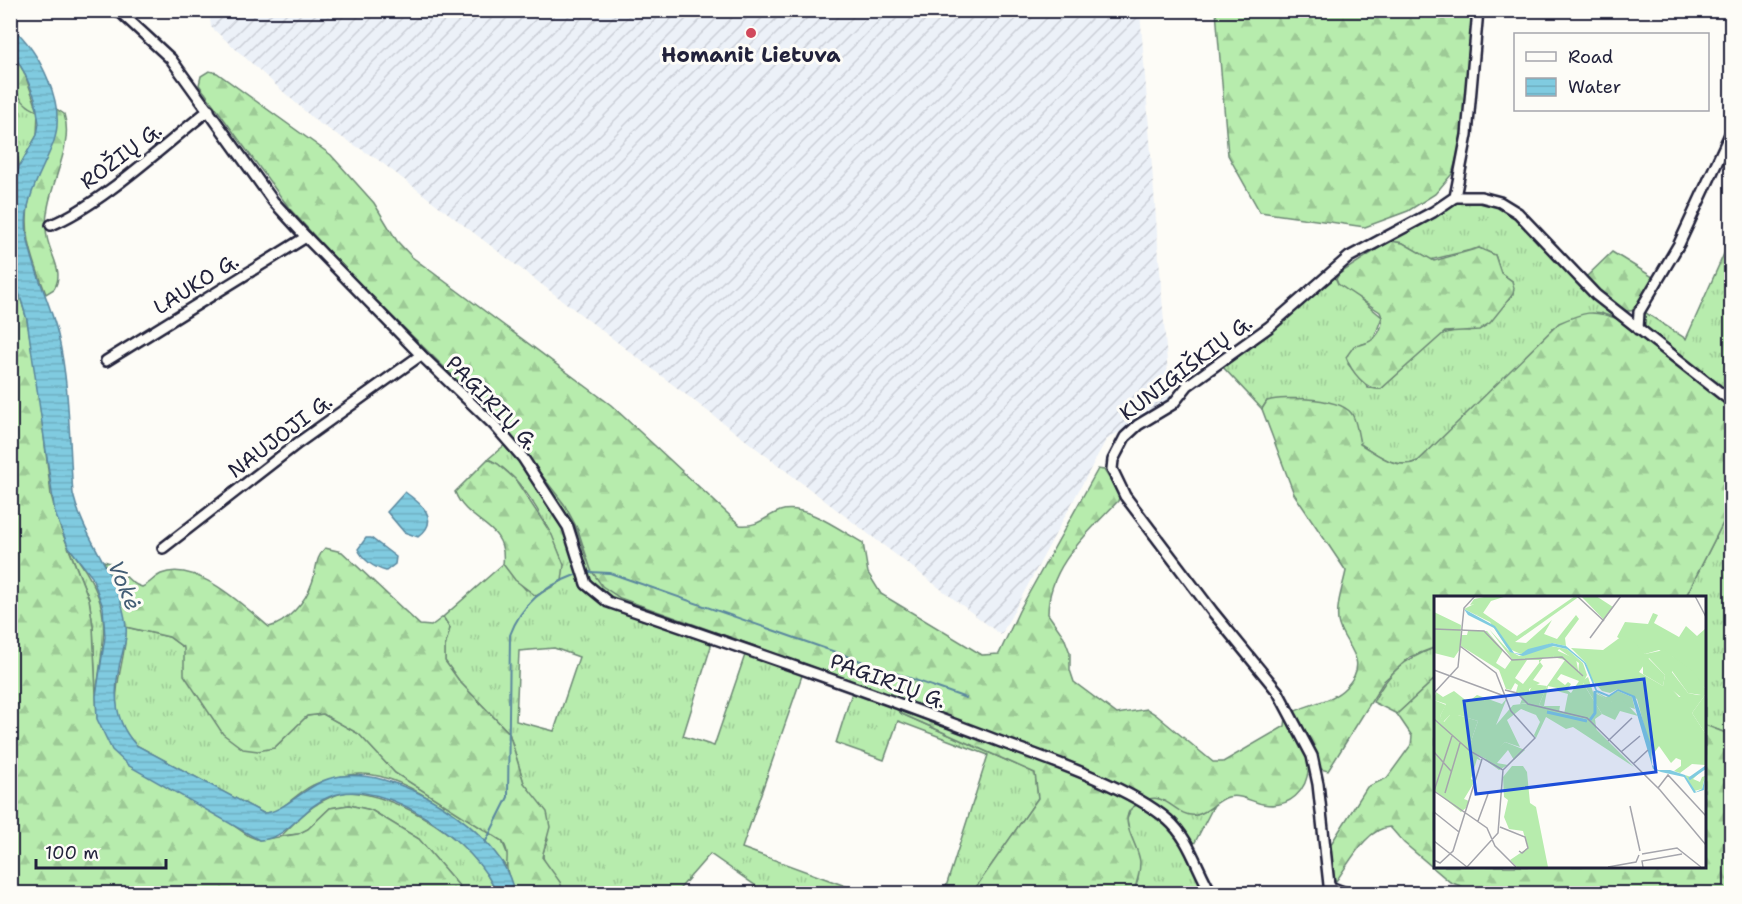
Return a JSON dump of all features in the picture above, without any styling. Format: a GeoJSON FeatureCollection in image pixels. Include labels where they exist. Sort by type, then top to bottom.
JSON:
{"type":"FeatureCollection","features":[{"type":"Feature","properties":{"kind":"street","name":"PAGIRIŲ G."},"geometry":{"type":"LineString","coordinates":[[118,10],[171,59],[273,201],[420,355],[494,425],[523,458],[568,527],[586,584],[596,594],[608,602],[907,706],[1038,756],[1155,809],[1179,831],[1212,894]]}},
{"type":"Feature","properties":{"kind":"street"},"geometry":{"type":"LineString","coordinates":[[1478,10],[1467,135],[1455,196],[1481,197],[1500,202],[1518,213],[1596,295],[1731,402]]}},
{"type":"Feature","properties":{"kind":"street","name":"ROŽIŲ G."},"geometry":{"type":"LineString","coordinates":[[51,225],[64,220],[110,188],[209,110]]}},
{"type":"Feature","properties":{"kind":"street"},"geometry":{"type":"LineString","coordinates":[[1620,314],[1633,315],[1639,312],[1657,285],[1679,244],[1731,130]]}},
{"type":"Feature","properties":{"kind":"street","name":"KUNIGIŠKIŲ G."},"geometry":{"type":"LineString","coordinates":[[1330,890],[1318,784],[1312,756],[1278,692],[1212,611],[1125,496],[1112,469],[1113,460],[1125,438],[1138,425],[1173,404],[1188,385],[1269,327],[1349,257],[1433,212],[1455,196]]}},
{"type":"Feature","properties":{"kind":"street","name":"LAUKO G."},"geometry":{"type":"LineString","coordinates":[[106,361],[306,237]]}},
{"type":"Feature","properties":{"kind":"street"},"geometry":{"type":"LineString","coordinates":[[1638,329],[1639,312]]}},
{"type":"Feature","properties":{"kind":"street","name":"NAUJOJI G."},"geometry":{"type":"LineString","coordinates":[[163,548],[298,443],[420,355]]}},
{"type":"Feature","properties":{"kind":"street"},"geometry":{"type":"LineString","coordinates":[[1330,890],[1349,894]]}},
{"type":"Feature","properties":{"kind":"shaded area"},"geometry":{"type":"Polygon","coordinates":[[[209,11],[1140,11],[1170,401],[1106,440],[1001,635],[377,159],[317,122],[211,27],[209,11]]]}},
{"type":"Feature","properties":{"kind":"green space"},"geometry":{"type":"Polygon","coordinates":[[[1216,11],[1473,11],[1463,136],[1452,174],[1435,194],[1408,211],[1365,227],[1260,212],[1228,155],[1216,11]]]}},
{"type":"Feature","properties":{"kind":"green space"},"geometry":{"type":"Polygon","coordinates":[[[10,49],[24,72],[38,111],[22,101],[14,86],[10,49]]]}},
{"type":"Feature","properties":{"kind":"green space"},"geometry":{"type":"Polygon","coordinates":[[[209,71],[217,73],[331,155],[374,203],[397,241],[412,257],[611,405],[740,525],[761,521],[780,511],[801,511],[812,514],[863,543],[868,573],[881,594],[982,655],[999,654],[1019,611],[1098,469],[1104,470],[1120,495],[1118,501],[1083,538],[1062,566],[1050,597],[1048,614],[1064,637],[1070,653],[1070,670],[1074,682],[1117,714],[1147,709],[1213,762],[1223,762],[1285,726],[1286,717],[1292,712],[1339,693],[1354,677],[1357,668],[1353,652],[1338,621],[1339,602],[1346,571],[1294,494],[1262,409],[1267,401],[1300,399],[1338,405],[1353,416],[1360,444],[1395,463],[1410,464],[1418,461],[1559,323],[1582,314],[1601,314],[1618,319],[1731,407],[1731,507],[1686,596],[1434,596],[1434,648],[1410,657],[1384,681],[1328,771],[1309,766],[1308,775],[1301,790],[1289,801],[1273,805],[1228,797],[1196,815],[1189,815],[1158,799],[1150,799],[1131,809],[1127,822],[1140,862],[1133,893],[972,893],[1038,798],[1035,773],[902,714],[875,689],[620,598],[602,586],[591,570],[578,530],[564,504],[502,424],[351,276],[289,208],[199,85],[201,76],[209,71]]]}},
{"type":"Feature","properties":{"kind":"green space"},"geometry":{"type":"Polygon","coordinates":[[[10,82],[28,106],[38,111],[37,135],[19,167],[18,158],[11,152],[10,82]]]}},
{"type":"Feature","properties":{"kind":"green space"},"geometry":{"type":"Polygon","coordinates":[[[55,108],[64,114],[66,128],[62,158],[52,189],[46,221],[47,237],[58,276],[54,289],[46,294],[32,254],[27,215],[33,187],[53,140],[55,108]]]}},
{"type":"Feature","properties":{"kind":"green space"},"geometry":{"type":"Polygon","coordinates":[[[1462,200],[1496,205],[1519,219],[1618,319],[1601,313],[1418,461],[1410,464],[1395,463],[1360,444],[1352,415],[1267,401],[1262,409],[1222,366],[1278,325],[1339,274],[1336,279],[1382,317],[1373,341],[1360,345],[1348,364],[1368,388],[1381,389],[1439,335],[1458,330],[1469,331],[1512,281],[1501,273],[1495,255],[1479,248],[1430,260],[1403,243],[1391,241],[1462,200]]]}},
{"type":"Feature","properties":{"kind":"green space"},"geometry":{"type":"Polygon","coordinates":[[[1731,238],[1731,399],[1644,329],[1641,323],[1643,311],[1686,339],[1731,238]]]}},
{"type":"Feature","properties":{"kind":"green space"},"geometry":{"type":"Polygon","coordinates":[[[1390,241],[1403,243],[1434,261],[1479,248],[1495,255],[1501,273],[1512,281],[1514,288],[1513,294],[1490,323],[1479,330],[1445,332],[1381,389],[1375,389],[1360,379],[1346,357],[1354,346],[1370,341],[1378,334],[1382,317],[1380,312],[1338,284],[1336,279],[1339,274],[1390,241]]]}},
{"type":"Feature","properties":{"kind":"green space"},"geometry":{"type":"Polygon","coordinates":[[[10,251],[12,269],[27,320],[51,495],[60,527],[89,599],[93,626],[97,718],[214,812],[249,836],[259,840],[298,834],[308,829],[330,808],[349,805],[371,810],[419,839],[465,893],[11,893],[10,251]]]}},
{"type":"Feature","properties":{"kind":"green space"},"geometry":{"type":"Polygon","coordinates":[[[1612,252],[1656,279],[1635,310],[1627,311],[1614,306],[1586,277],[1612,252]]]}},
{"type":"Feature","properties":{"kind":"green space"},"geometry":{"type":"Polygon","coordinates":[[[513,438],[564,504],[572,518],[585,555],[597,577],[620,598],[806,664],[742,848],[848,887],[845,893],[750,893],[756,886],[710,854],[676,893],[564,893],[544,862],[544,849],[548,840],[534,797],[524,783],[509,733],[460,682],[445,661],[445,647],[450,628],[443,617],[503,564],[526,590],[564,565],[543,520],[524,490],[513,477],[488,459],[513,438]],[[712,643],[683,736],[714,746],[745,655],[712,643]],[[554,648],[519,651],[516,721],[554,731],[579,657],[554,648]]]}},
{"type":"Feature","properties":{"kind":"green space"},"geometry":{"type":"Polygon","coordinates":[[[488,459],[498,464],[515,479],[552,535],[564,565],[562,581],[536,596],[515,580],[503,564],[503,550],[493,531],[468,511],[455,492],[488,459]]]}},
{"type":"Feature","properties":{"kind":"green space"},"geometry":{"type":"Polygon","coordinates":[[[1731,507],[1731,735],[1706,725],[1706,596],[1686,596],[1731,507]]]}},
{"type":"Feature","properties":{"kind":"green space"},"geometry":{"type":"Polygon","coordinates":[[[68,546],[93,585],[100,601],[103,617],[102,652],[96,696],[93,626],[89,599],[68,546]]]}},
{"type":"Feature","properties":{"kind":"green space"},"geometry":{"type":"Polygon","coordinates":[[[325,548],[342,552],[420,625],[431,626],[443,617],[450,628],[445,647],[445,661],[460,682],[509,733],[524,783],[547,812],[550,827],[542,857],[560,882],[564,893],[514,893],[507,869],[507,852],[502,841],[395,773],[359,734],[323,714],[307,716],[274,748],[258,751],[243,749],[223,734],[184,675],[184,648],[169,637],[126,627],[104,561],[142,587],[161,574],[175,571],[204,579],[234,597],[269,627],[289,616],[301,604],[309,590],[318,560],[325,548]]]}},
{"type":"Feature","properties":{"kind":"green space"},"geometry":{"type":"Polygon","coordinates":[[[126,627],[169,637],[184,648],[274,748],[307,716],[323,714],[359,734],[395,773],[502,841],[509,858],[506,867],[479,837],[443,807],[402,784],[382,777],[358,774],[328,780],[304,790],[278,810],[263,813],[136,745],[125,730],[116,702],[126,627]]]}},
{"type":"Feature","properties":{"kind":"green space"},"geometry":{"type":"Polygon","coordinates":[[[1434,648],[1434,680],[1397,714],[1373,702],[1385,682],[1398,667],[1434,648]]]}},
{"type":"Feature","properties":{"kind":"green space"},"geometry":{"type":"Polygon","coordinates":[[[1434,680],[1434,868],[1706,868],[1706,725],[1731,735],[1731,893],[1704,891],[1698,894],[1479,893],[1450,882],[1404,843],[1390,827],[1373,833],[1366,840],[1336,881],[1333,877],[1329,847],[1367,787],[1387,778],[1411,745],[1412,736],[1397,714],[1434,680]]]}},
{"type":"Feature","properties":{"kind":"green space"},"geometry":{"type":"Polygon","coordinates":[[[855,683],[876,689],[902,714],[1035,773],[1038,798],[972,893],[944,893],[988,755],[898,721],[884,760],[836,743],[855,683]]]}},
{"type":"Feature","properties":{"kind":"green space"},"geometry":{"type":"Polygon","coordinates":[[[347,792],[390,801],[435,824],[473,856],[487,874],[496,893],[465,893],[419,839],[371,810],[349,805],[330,808],[308,829],[298,834],[281,836],[318,803],[347,792]]]}},
{"type":"Feature","properties":{"kind":"green space"},"geometry":{"type":"Polygon","coordinates":[[[1150,797],[1161,799],[1197,815],[1213,807],[1187,858],[1205,893],[1133,893],[1138,880],[1127,819],[1131,808],[1150,797]]]}},
{"type":"Feature","properties":{"kind":"water"},"geometry":{"type":"Polygon","coordinates":[[[11,26],[41,64],[54,96],[57,113],[57,129],[53,144],[38,177],[27,211],[27,235],[29,248],[55,322],[62,354],[67,394],[73,494],[85,528],[118,592],[123,609],[126,637],[117,678],[116,699],[120,719],[129,737],[136,745],[263,813],[278,809],[313,786],[331,778],[356,775],[384,780],[413,790],[468,824],[490,846],[506,869],[514,893],[496,893],[486,874],[471,855],[451,836],[402,805],[377,796],[353,792],[331,796],[312,807],[279,834],[259,840],[129,766],[112,750],[97,719],[96,696],[105,637],[103,607],[92,577],[68,546],[55,513],[27,320],[12,269],[11,197],[19,167],[37,135],[39,123],[35,98],[11,49],[11,26]]]}},
{"type":"Feature","properties":{"kind":"water"},"geometry":{"type":"Polygon","coordinates":[[[405,492],[423,507],[428,518],[425,531],[418,537],[404,532],[387,512],[405,492]]]}},
{"type":"Feature","properties":{"kind":"water"},"geometry":{"type":"Polygon","coordinates":[[[366,538],[371,538],[396,557],[395,564],[386,571],[373,566],[366,560],[358,549],[366,538]]]}},
{"type":"Feature","properties":{"kind":"waterway"},"geometry":{"type":"LineString","coordinates":[[589,572],[610,573],[966,698]]}},
{"type":"Feature","properties":{"kind":"waterway"},"geometry":{"type":"LineString","coordinates":[[485,843],[508,797],[510,635],[521,614],[535,598],[553,585],[575,575]]}},
{"type":"Feature","properties":{"kind":"place","name":"Homanit Lietuva"},"geometry":{"type":"Point","coordinates":[751,33]}},
{"type":"Feature","properties":{"kind":"water label","name":"Vokė"},"geometry":{"type":"Point","coordinates":[125,585]}}]}
